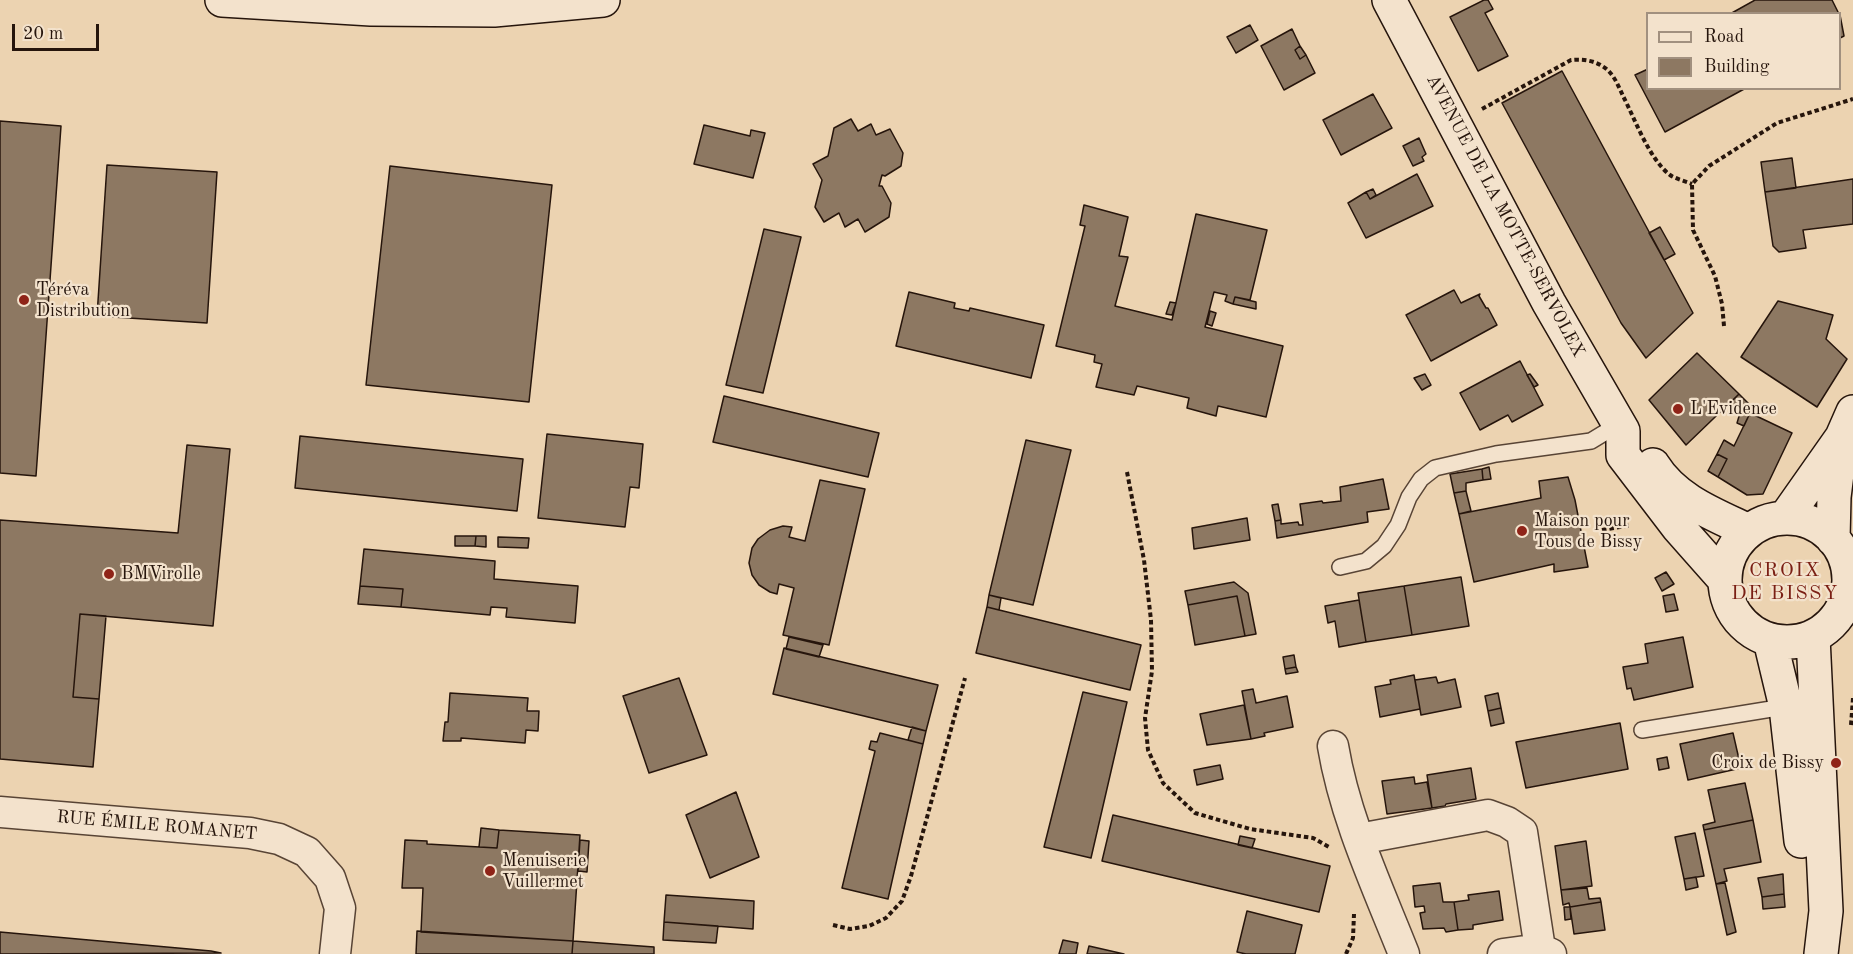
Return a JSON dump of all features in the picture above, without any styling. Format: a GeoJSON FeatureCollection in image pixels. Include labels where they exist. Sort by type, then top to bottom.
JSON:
{"type":"FeatureCollection","features":[{"type":"Feature","properties":{"kind":"main road"},"geometry":{"type":"LineString","coordinates":[[222,0],[371,9],[494,10],[603,0]]}},
{"type":"Feature","properties":{"kind":"main road","name":"AVENUE DE LA MOTTE-SERVOLEX"},"geometry":{"type":"LineString","coordinates":[[1389,0],[1550,303],[1621,428],[1639,441],[1660,476],[1694,506],[1749,531]]}},
{"type":"Feature","properties":{"kind":"main road"},"geometry":{"type":"LineString","coordinates":[[1785,518],[1847,424]]}},
{"type":"Feature","properties":{"kind":"main road"},"geometry":{"type":"LineString","coordinates":[[1833,539],[1834,497],[1847,424]]}},
{"type":"Feature","properties":{"kind":"main road","name":"AVENUE DE LA MOTTE-SERVOLEX"},"geometry":{"type":"LineString","coordinates":[[1621,428],[1623,455],[1678,527],[1724,579]]}},
{"type":"Feature","properties":{"kind":"main road"},"geometry":{"type":"LineString","coordinates":[[1785,518],[1811,523],[1833,539],[1841,550],[1849,587],[1831,625],[1813,637],[1792,642],[1770,640],[1751,632],[1737,618],[1727,599],[1724,579],[1731,552],[1749,531],[1766,521],[1785,518]]}},
{"type":"Feature","properties":{"kind":"main road"},"geometry":{"type":"LineString","coordinates":[[1808,954],[1801,704],[1813,637]]}},
{"type":"Feature","properties":{"kind":"main road"},"geometry":{"type":"LineString","coordinates":[[1770,640],[1801,704],[1826,911],[1821,954]]}},
{"type":"Feature","properties":{"kind":"street"},"geometry":{"type":"LineString","coordinates":[[1333,746],[1346,845],[1404,954]]}},
{"type":"Feature","properties":{"kind":"street","name":"RUE ÉMILE ROMANET"},"geometry":{"type":"LineString","coordinates":[[0,812],[250,833],[279,840],[307,852],[330,878],[340,908],[334,954]]}},
{"type":"Feature","properties":{"kind":"street"},"geometry":{"type":"LineString","coordinates":[[1346,845],[1488,815],[1507,822],[1522,832],[1545,951],[1503,954]]}},
{"type":"Feature","properties":{"kind":"lane"},"geometry":{"type":"LineString","coordinates":[[1340,567],[1366,561],[1384,546],[1398,525],[1409,497],[1422,479],[1434,468],[1496,454],[1591,441],[1621,428]]}},
{"type":"Feature","properties":{"kind":"lane"},"geometry":{"type":"LineString","coordinates":[[1642,730],[1801,704]]}},
{"type":"Feature","properties":{"kind":"path"},"geometry":{"type":"LineString","coordinates":[[1455,124],[1571,60],[1582,59],[1595,62],[1604,66],[1614,78],[1659,164],[1671,176],[1692,184]]}},
{"type":"Feature","properties":{"kind":"path"},"geometry":{"type":"LineString","coordinates":[[1724,326],[1722,304],[1715,276],[1693,230],[1692,184],[1709,166],[1777,123],[1853,99]]}},
{"type":"Feature","properties":{"kind":"path"},"geometry":{"type":"LineString","coordinates":[[1127,472],[1144,560],[1151,620],[1152,672],[1145,718],[1148,750],[1163,783],[1195,813],[1250,830],[1313,838],[1346,845]]}},
{"type":"Feature","properties":{"kind":"path"},"geometry":{"type":"LineString","coordinates":[[1602,530],[1631,525]]}},
{"type":"Feature","properties":{"kind":"path"},"geometry":{"type":"LineString","coordinates":[[832,925],[850,929],[869,926],[886,918],[902,902],[965,678]]}},
{"type":"Feature","properties":{"kind":"path"},"geometry":{"type":"LineString","coordinates":[[1851,728],[1853,698]]}},
{"type":"Feature","properties":{"kind":"path"},"geometry":{"type":"LineString","coordinates":[[1346,954],[1353,938],[1352,905]]}},
{"type":"Feature","properties":{"kind":"building"},"geometry":{"type":"Polygon","coordinates":[[[1488,0],[1493,9],[1485,13],[1508,56],[1478,71],[1450,17],[1488,0]]]}},
{"type":"Feature","properties":{"kind":"building"},"geometry":{"type":"Polygon","coordinates":[[[1755,0],[1832,0],[1838,12],[1734,12],[1755,0]]]}},
{"type":"Feature","properties":{"kind":"building"},"geometry":{"type":"Polygon","coordinates":[[[1841,20],[1844,36],[1841,38],[1841,20]]]}},
{"type":"Feature","properties":{"kind":"building"},"geometry":{"type":"Polygon","coordinates":[[[1250,25],[1258,40],[1236,53],[1227,37],[1250,25]]]}},
{"type":"Feature","properties":{"kind":"building"},"geometry":{"type":"Polygon","coordinates":[[[1292,29],[1300,46],[1295,50],[1300,59],[1306,55],[1315,73],[1284,90],[1261,46],[1292,29]]]}},
{"type":"Feature","properties":{"kind":"building"},"geometry":{"type":"Polygon","coordinates":[[[1300,46],[1306,55],[1300,59],[1295,50],[1300,46]]]}},
{"type":"Feature","properties":{"kind":"building"},"geometry":{"type":"Polygon","coordinates":[[[1646,70],[1646,90],[1742,90],[1665,132],[1635,75],[1646,70]]]}},
{"type":"Feature","properties":{"kind":"building"},"geometry":{"type":"Polygon","coordinates":[[[1562,71],[1693,313],[1646,358],[1621,323],[1502,103],[1562,71]]]}},
{"type":"Feature","properties":{"kind":"building"},"geometry":{"type":"Polygon","coordinates":[[[1373,94],[1392,128],[1341,155],[1323,120],[1373,94]]]}},
{"type":"Feature","properties":{"kind":"building"},"geometry":{"type":"Polygon","coordinates":[[[851,119],[858,131],[871,124],[876,135],[890,129],[903,153],[901,166],[885,176],[882,175],[879,186],[882,186],[891,203],[889,217],[865,232],[858,219],[845,227],[839,213],[824,222],[815,207],[822,180],[813,164],[828,156],[834,128],[851,119]]]}},
{"type":"Feature","properties":{"kind":"building","name":"Téréva Distribution"},"geometry":{"type":"Polygon","coordinates":[[[0,121],[61,126],[36,476],[0,473],[0,121]]]}},
{"type":"Feature","properties":{"kind":"building"},"geometry":{"type":"Polygon","coordinates":[[[704,125],[750,136],[751,130],[765,133],[753,178],[694,164],[704,125]]]}},
{"type":"Feature","properties":{"kind":"building"},"geometry":{"type":"Polygon","coordinates":[[[1419,138],[1426,154],[1422,157],[1424,161],[1413,166],[1403,146],[1419,138]]]}},
{"type":"Feature","properties":{"kind":"building"},"geometry":{"type":"Polygon","coordinates":[[[1792,158],[1796,188],[1765,192],[1761,162],[1792,158]]]}},
{"type":"Feature","properties":{"kind":"building"},"geometry":{"type":"Polygon","coordinates":[[[107,165],[217,172],[207,323],[97,316],[107,165]]]}},
{"type":"Feature","properties":{"kind":"building"},"geometry":{"type":"Polygon","coordinates":[[[390,166],[552,185],[529,402],[366,385],[390,166]]]}},
{"type":"Feature","properties":{"kind":"building"},"geometry":{"type":"Polygon","coordinates":[[[1417,174],[1433,206],[1366,238],[1348,203],[1366,192],[1370,199],[1417,174]]]}},
{"type":"Feature","properties":{"kind":"building"},"geometry":{"type":"Polygon","coordinates":[[[1853,179],[1853,224],[1803,230],[1806,248],[1779,252],[1773,246],[1765,192],[1853,179]]]}},
{"type":"Feature","properties":{"kind":"building"},"geometry":{"type":"Polygon","coordinates":[[[1373,189],[1376,195],[1370,199],[1366,192],[1373,189]]]}},
{"type":"Feature","properties":{"kind":"building"},"geometry":{"type":"Polygon","coordinates":[[[1084,205],[1128,217],[1119,256],[1128,257],[1115,306],[1172,320],[1196,214],[1267,230],[1250,300],[1235,297],[1233,304],[1225,301],[1227,295],[1214,292],[1205,327],[1283,346],[1266,417],[1218,406],[1216,416],[1187,408],[1189,398],[1137,386],[1134,395],[1096,387],[1102,364],[1094,362],[1095,355],[1056,346],[1085,226],[1080,225],[1084,205]]]}},
{"type":"Feature","properties":{"kind":"building"},"geometry":{"type":"Polygon","coordinates":[[[1660,227],[1675,254],[1664,260],[1649,233],[1660,227]]]}},
{"type":"Feature","properties":{"kind":"building"},"geometry":{"type":"Polygon","coordinates":[[[764,229],[801,237],[763,393],[726,385],[764,229]]]}},
{"type":"Feature","properties":{"kind":"building"},"geometry":{"type":"Polygon","coordinates":[[[1454,290],[1461,303],[1480,294],[1479,296],[1497,325],[1431,361],[1406,315],[1454,290]]]}},
{"type":"Feature","properties":{"kind":"building"},"geometry":{"type":"Polygon","coordinates":[[[909,292],[955,303],[954,308],[969,311],[970,308],[1044,325],[1031,378],[896,346],[909,292]]]}},
{"type":"Feature","properties":{"kind":"building"},"geometry":{"type":"Polygon","coordinates":[[[1235,297],[1256,302],[1256,309],[1233,304],[1235,297]]]}},
{"type":"Feature","properties":{"kind":"building"},"geometry":{"type":"Polygon","coordinates":[[[1778,301],[1833,315],[1826,339],[1847,359],[1817,407],[1741,357],[1778,301]]]}},
{"type":"Feature","properties":{"kind":"building"},"geometry":{"type":"Polygon","coordinates":[[[1170,302],[1176,303],[1172,315],[1166,314],[1170,302]]]}},
{"type":"Feature","properties":{"kind":"building"},"geometry":{"type":"Polygon","coordinates":[[[1210,311],[1216,313],[1212,326],[1207,324],[1210,311]]]}},
{"type":"Feature","properties":{"kind":"building"},"geometry":{"type":"Polygon","coordinates":[[[1697,353],[1739,394],[1686,445],[1649,400],[1697,353]]]}},
{"type":"Feature","properties":{"kind":"building"},"geometry":{"type":"Polygon","coordinates":[[[1520,361],[1543,405],[1512,422],[1508,415],[1480,430],[1460,393],[1520,361]]]}},
{"type":"Feature","properties":{"kind":"building"},"geometry":{"type":"Polygon","coordinates":[[[1425,374],[1431,385],[1422,390],[1414,378],[1425,374]]]}},
{"type":"Feature","properties":{"kind":"building"},"geometry":{"type":"Polygon","coordinates":[[[1530,374],[1538,385],[1534,387],[1527,375],[1530,374]]]}},
{"type":"Feature","properties":{"kind":"building"},"geometry":{"type":"Polygon","coordinates":[[[1739,394],[1748,403],[1744,410],[1750,413],[1744,426],[1737,423],[1740,413],[1729,404],[1739,394]]]}},
{"type":"Feature","properties":{"kind":"building"},"geometry":{"type":"Polygon","coordinates":[[[724,396],[879,433],[868,477],[713,442],[724,396]]]}},
{"type":"Feature","properties":{"kind":"building"},"geometry":{"type":"Polygon","coordinates":[[[1750,413],[1792,433],[1763,494],[1747,495],[1718,477],[1727,459],[1717,454],[1724,440],[1734,446],[1750,413]]]}},
{"type":"Feature","properties":{"kind":"building"},"geometry":{"type":"Polygon","coordinates":[[[547,434],[643,444],[639,488],[630,487],[625,527],[538,518],[547,434]]]}},
{"type":"Feature","properties":{"kind":"building"},"geometry":{"type":"Polygon","coordinates":[[[300,436],[523,459],[517,511],[295,488],[300,436]]]}},
{"type":"Feature","properties":{"kind":"building"},"geometry":{"type":"Polygon","coordinates":[[[1026,440],[1071,450],[1033,605],[989,595],[1026,440]]]}},
{"type":"Feature","properties":{"kind":"building","name":"BMVirolle"},"geometry":{"type":"Polygon","coordinates":[[[187,445],[230,449],[213,626],[80,614],[73,697],[99,699],[93,767],[0,759],[0,520],[178,533],[187,445]]]}},
{"type":"Feature","properties":{"kind":"building"},"geometry":{"type":"Polygon","coordinates":[[[1717,454],[1727,459],[1718,477],[1708,471],[1717,454]]]}},
{"type":"Feature","properties":{"kind":"building"},"geometry":{"type":"Polygon","coordinates":[[[1489,467],[1491,479],[1483,480],[1482,469],[1489,467]]]}},
{"type":"Feature","properties":{"kind":"building"},"geometry":{"type":"Polygon","coordinates":[[[1482,469],[1483,480],[1466,483],[1466,491],[1454,493],[1450,474],[1482,469]]]}},
{"type":"Feature","properties":{"kind":"building","name":"Maison pour Tous de Bissy"},"geometry":{"type":"Polygon","coordinates":[[[1568,477],[1575,500],[1588,567],[1554,572],[1554,564],[1474,582],[1459,514],[1541,498],[1539,481],[1568,477]]]}},
{"type":"Feature","properties":{"kind":"building"},"geometry":{"type":"Polygon","coordinates":[[[1383,479],[1389,509],[1367,512],[1368,522],[1277,538],[1275,521],[1281,520],[1281,524],[1298,522],[1299,525],[1303,525],[1300,504],[1341,501],[1340,487],[1383,479]]]}},
{"type":"Feature","properties":{"kind":"building"},"geometry":{"type":"Polygon","coordinates":[[[820,480],[865,489],[829,645],[783,635],[794,588],[779,584],[777,594],[770,592],[759,585],[752,575],[749,563],[752,548],[758,539],[770,530],[783,526],[792,527],[789,537],[805,541],[820,480]]]}},
{"type":"Feature","properties":{"kind":"building"},"geometry":{"type":"Polygon","coordinates":[[[1466,491],[1471,511],[1459,514],[1454,493],[1466,491]]]}},
{"type":"Feature","properties":{"kind":"building"},"geometry":{"type":"Polygon","coordinates":[[[1278,504],[1281,520],[1275,521],[1272,505],[1278,504]]]}},
{"type":"Feature","properties":{"kind":"building"},"geometry":{"type":"Polygon","coordinates":[[[1247,518],[1250,540],[1194,549],[1192,528],[1247,518]]]}},
{"type":"Feature","properties":{"kind":"building"},"geometry":{"type":"Polygon","coordinates":[[[455,536],[476,536],[475,546],[455,546],[455,536]]]}},
{"type":"Feature","properties":{"kind":"building"},"geometry":{"type":"Polygon","coordinates":[[[476,536],[486,536],[486,547],[475,546],[476,536]]]}},
{"type":"Feature","properties":{"kind":"building"},"geometry":{"type":"Polygon","coordinates":[[[498,537],[529,538],[528,548],[498,547],[498,537]]]}},
{"type":"Feature","properties":{"kind":"building"},"geometry":{"type":"Polygon","coordinates":[[[364,549],[495,561],[494,579],[578,586],[575,623],[506,617],[507,608],[491,607],[490,615],[401,607],[403,589],[360,586],[364,549]]]}},
{"type":"Feature","properties":{"kind":"building"},"geometry":{"type":"Polygon","coordinates":[[[1666,572],[1674,584],[1662,591],[1655,578],[1666,572]]]}},
{"type":"Feature","properties":{"kind":"building"},"geometry":{"type":"Polygon","coordinates":[[[1461,577],[1469,626],[1412,635],[1404,586],[1461,577]]]}},
{"type":"Feature","properties":{"kind":"building"},"geometry":{"type":"Polygon","coordinates":[[[1234,582],[1248,593],[1256,634],[1245,636],[1237,596],[1188,605],[1185,591],[1234,582]]]}},
{"type":"Feature","properties":{"kind":"building"},"geometry":{"type":"Polygon","coordinates":[[[360,586],[403,589],[401,607],[358,604],[360,586]]]}},
{"type":"Feature","properties":{"kind":"building"},"geometry":{"type":"Polygon","coordinates":[[[1404,586],[1412,635],[1366,642],[1358,593],[1404,586]]]}},
{"type":"Feature","properties":{"kind":"building"},"geometry":{"type":"Polygon","coordinates":[[[1674,594],[1678,610],[1666,612],[1663,596],[1674,594]]]}},
{"type":"Feature","properties":{"kind":"building"},"geometry":{"type":"Polygon","coordinates":[[[989,595],[1001,598],[999,610],[987,607],[989,595]]]}},
{"type":"Feature","properties":{"kind":"building"},"geometry":{"type":"Polygon","coordinates":[[[1237,596],[1245,636],[1195,645],[1188,605],[1237,596]]]}},
{"type":"Feature","properties":{"kind":"building"},"geometry":{"type":"Polygon","coordinates":[[[1359,600],[1366,642],[1339,647],[1335,621],[1328,623],[1325,606],[1359,600]]]}},
{"type":"Feature","properties":{"kind":"building"},"geometry":{"type":"Polygon","coordinates":[[[987,607],[1141,645],[1130,690],[976,653],[987,607]]]}},
{"type":"Feature","properties":{"kind":"building"},"geometry":{"type":"Polygon","coordinates":[[[80,614],[106,616],[99,699],[73,697],[80,614]]]}},
{"type":"Feature","properties":{"kind":"building"},"geometry":{"type":"Polygon","coordinates":[[[789,637],[823,645],[819,657],[786,649],[789,637]]]}},
{"type":"Feature","properties":{"kind":"building"},"geometry":{"type":"Polygon","coordinates":[[[1683,637],[1693,687],[1634,700],[1631,688],[1627,689],[1623,667],[1648,663],[1645,644],[1683,637]]]}},
{"type":"Feature","properties":{"kind":"building"},"geometry":{"type":"Polygon","coordinates":[[[784,648],[938,685],[926,731],[773,694],[784,648]]]}},
{"type":"Feature","properties":{"kind":"building"},"geometry":{"type":"Polygon","coordinates":[[[1294,655],[1296,667],[1285,669],[1283,657],[1294,655]]]}},
{"type":"Feature","properties":{"kind":"building"},"geometry":{"type":"Polygon","coordinates":[[[1296,667],[1298,672],[1286,674],[1285,669],[1296,667]]]}},
{"type":"Feature","properties":{"kind":"building"},"geometry":{"type":"Polygon","coordinates":[[[1414,675],[1420,709],[1380,717],[1375,687],[1391,684],[1390,680],[1414,675]]]}},
{"type":"Feature","properties":{"kind":"building"},"geometry":{"type":"Polygon","coordinates":[[[1436,677],[1438,683],[1455,679],[1461,707],[1421,715],[1415,680],[1436,677]]]}},
{"type":"Feature","properties":{"kind":"building"},"geometry":{"type":"Polygon","coordinates":[[[679,678],[707,755],[649,773],[623,696],[679,678]]]}},
{"type":"Feature","properties":{"kind":"building"},"geometry":{"type":"Polygon","coordinates":[[[1253,689],[1256,703],[1287,696],[1293,727],[1264,733],[1265,736],[1251,739],[1242,691],[1253,689]]]}},
{"type":"Feature","properties":{"kind":"building"},"geometry":{"type":"Polygon","coordinates":[[[1083,692],[1127,702],[1091,858],[1044,847],[1083,692]]]}},
{"type":"Feature","properties":{"kind":"building"},"geometry":{"type":"Polygon","coordinates":[[[450,693],[528,698],[527,711],[539,711],[538,731],[526,730],[525,743],[461,738],[461,741],[443,741],[445,722],[448,722],[450,693]]]}},
{"type":"Feature","properties":{"kind":"building"},"geometry":{"type":"Polygon","coordinates":[[[1498,693],[1501,708],[1488,711],[1485,696],[1498,693]]]}},
{"type":"Feature","properties":{"kind":"building"},"geometry":{"type":"Polygon","coordinates":[[[1244,705],[1251,739],[1207,745],[1200,714],[1244,705]]]}},
{"type":"Feature","properties":{"kind":"building"},"geometry":{"type":"Polygon","coordinates":[[[1501,708],[1504,723],[1491,726],[1488,711],[1501,708]]]}},
{"type":"Feature","properties":{"kind":"building"},"geometry":{"type":"Polygon","coordinates":[[[1620,723],[1628,769],[1526,788],[1516,742],[1620,723]]]}},
{"type":"Feature","properties":{"kind":"building"},"geometry":{"type":"Polygon","coordinates":[[[912,727],[926,731],[923,744],[908,740],[912,727]]]}},
{"type":"Feature","properties":{"kind":"building"},"geometry":{"type":"Polygon","coordinates":[[[880,733],[923,744],[888,899],[842,888],[875,751],[869,749],[871,741],[877,742],[880,733]]]}},
{"type":"Feature","properties":{"kind":"building"},"geometry":{"type":"Polygon","coordinates":[[[1733,733],[1741,768],[1688,780],[1680,744],[1733,733]]]}},
{"type":"Feature","properties":{"kind":"building"},"geometry":{"type":"Polygon","coordinates":[[[1667,757],[1669,768],[1659,770],[1657,759],[1667,757]]]}},
{"type":"Feature","properties":{"kind":"building"},"geometry":{"type":"Polygon","coordinates":[[[1220,765],[1223,779],[1197,785],[1194,770],[1220,765]]]}},
{"type":"Feature","properties":{"kind":"building"},"geometry":{"type":"Polygon","coordinates":[[[1471,768],[1476,799],[1432,808],[1427,775],[1471,768]]]}},
{"type":"Feature","properties":{"kind":"building"},"geometry":{"type":"Polygon","coordinates":[[[1414,777],[1415,784],[1427,782],[1432,808],[1387,814],[1382,781],[1414,777]]]}},
{"type":"Feature","properties":{"kind":"building"},"geometry":{"type":"Polygon","coordinates":[[[1745,783],[1753,820],[1704,830],[1703,825],[1715,822],[1708,790],[1745,783]]]}},
{"type":"Feature","properties":{"kind":"building"},"geometry":{"type":"Polygon","coordinates":[[[736,792],[759,857],[710,878],[686,815],[736,792]]]}},
{"type":"Feature","properties":{"kind":"building"},"geometry":{"type":"Polygon","coordinates":[[[1113,815],[1330,866],[1319,912],[1102,861],[1113,815]]]}},
{"type":"Feature","properties":{"kind":"building"},"geometry":{"type":"Polygon","coordinates":[[[1753,820],[1761,862],[1724,869],[1727,881],[1716,884],[1704,830],[1753,820]]]}},
{"type":"Feature","properties":{"kind":"building"},"geometry":{"type":"Polygon","coordinates":[[[481,828],[499,830],[497,848],[479,847],[481,828]]]}},
{"type":"Feature","properties":{"kind":"building","name":"Menuiserie Vuillermet"},"geometry":{"type":"Polygon","coordinates":[[[499,830],[580,835],[573,941],[421,932],[423,888],[402,888],[405,840],[427,841],[427,844],[497,848],[499,830]]]}},
{"type":"Feature","properties":{"kind":"building"},"geometry":{"type":"Polygon","coordinates":[[[1695,833],[1704,876],[1684,879],[1675,837],[1695,833]]]}},
{"type":"Feature","properties":{"kind":"building"},"geometry":{"type":"Polygon","coordinates":[[[1240,836],[1255,839],[1252,848],[1238,845],[1240,836]]]}},
{"type":"Feature","properties":{"kind":"building"},"geometry":{"type":"Polygon","coordinates":[[[580,840],[589,841],[587,872],[578,871],[580,840]]]}},
{"type":"Feature","properties":{"kind":"building"},"geometry":{"type":"Polygon","coordinates":[[[1586,841],[1592,886],[1561,890],[1555,846],[1586,841]]]}},
{"type":"Feature","properties":{"kind":"building"},"geometry":{"type":"Polygon","coordinates":[[[1783,874],[1784,894],[1762,897],[1758,878],[1783,874]]]}},
{"type":"Feature","properties":{"kind":"building"},"geometry":{"type":"Polygon","coordinates":[[[1696,877],[1698,887],[1686,890],[1684,879],[1696,877]]]}},
{"type":"Feature","properties":{"kind":"building"},"geometry":{"type":"Polygon","coordinates":[[[1440,883],[1443,902],[1454,902],[1458,930],[1446,932],[1444,928],[1423,929],[1420,913],[1425,912],[1424,906],[1415,907],[1413,886],[1440,883]]]}},
{"type":"Feature","properties":{"kind":"building"},"geometry":{"type":"Polygon","coordinates":[[[1725,883],[1736,932],[1727,935],[1716,884],[1725,883]]]}},
{"type":"Feature","properties":{"kind":"building"},"geometry":{"type":"Polygon","coordinates":[[[1587,888],[1589,899],[1600,898],[1601,902],[1570,907],[1569,903],[1563,905],[1561,890],[1587,888]]]}},
{"type":"Feature","properties":{"kind":"building"},"geometry":{"type":"Polygon","coordinates":[[[1499,891],[1503,920],[1473,925],[1473,929],[1458,930],[1454,902],[1469,900],[1468,895],[1499,891]]]}},
{"type":"Feature","properties":{"kind":"building"},"geometry":{"type":"Polygon","coordinates":[[[1784,894],[1785,907],[1763,909],[1762,897],[1784,894]]]}},
{"type":"Feature","properties":{"kind":"building"},"geometry":{"type":"Polygon","coordinates":[[[666,895],[754,901],[753,929],[664,922],[666,895]]]}},
{"type":"Feature","properties":{"kind":"building"},"geometry":{"type":"Polygon","coordinates":[[[1601,902],[1605,930],[1574,934],[1570,907],[1601,902]]]}},
{"type":"Feature","properties":{"kind":"building"},"geometry":{"type":"Polygon","coordinates":[[[1564,907],[1570,907],[1571,919],[1565,920],[1564,907]]]}},
{"type":"Feature","properties":{"kind":"building"},"geometry":{"type":"Polygon","coordinates":[[[1247,911],[1302,925],[1295,954],[1237,952],[1247,911]]]}},
{"type":"Feature","properties":{"kind":"building"},"geometry":{"type":"Polygon","coordinates":[[[664,922],[718,926],[716,943],[663,940],[664,922]]]}},
{"type":"Feature","properties":{"kind":"building"},"geometry":{"type":"Polygon","coordinates":[[[417,931],[573,941],[572,954],[416,954],[417,931]]]}},
{"type":"Feature","properties":{"kind":"building"},"geometry":{"type":"Polygon","coordinates":[[[0,932],[211,951],[221,953],[0,954],[0,932]]]}},
{"type":"Feature","properties":{"kind":"building"},"geometry":{"type":"Polygon","coordinates":[[[1063,940],[1078,943],[1076,954],[1059,954],[1063,940]]]}},
{"type":"Feature","properties":{"kind":"building"},"geometry":{"type":"Polygon","coordinates":[[[573,941],[654,947],[654,954],[572,954],[573,941]]]}},
{"type":"Feature","properties":{"kind":"building"},"geometry":{"type":"Polygon","coordinates":[[[1089,946],[1124,954],[1087,954],[1089,946]]]}},
{"type":"Feature","properties":{"kind":"place","name":"Téréva Distribution"},"geometry":{"type":"Point","coordinates":[24,300]}},
{"type":"Feature","properties":{"kind":"place","name":"L'Evidence"},"geometry":{"type":"Point","coordinates":[1678,409]}},
{"type":"Feature","properties":{"kind":"place","name":"Maison pour Tous de Bissy"},"geometry":{"type":"Point","coordinates":[1522,531]}},
{"type":"Feature","properties":{"kind":"place","name":"BMVirolle"},"geometry":{"type":"Point","coordinates":[109,574]}},
{"type":"Feature","properties":{"kind":"place","name":"Croix de Bissy"},"geometry":{"type":"Point","coordinates":[1836,763]}},
{"type":"Feature","properties":{"kind":"place","name":"Menuiserie Vuillermet"},"geometry":{"type":"Point","coordinates":[490,871]}},
{"type":"Feature","properties":{"kind":"district","name":"CROIX DE BISSY"},"geometry":{"type":"Point","coordinates":[1785,582]}}]}
